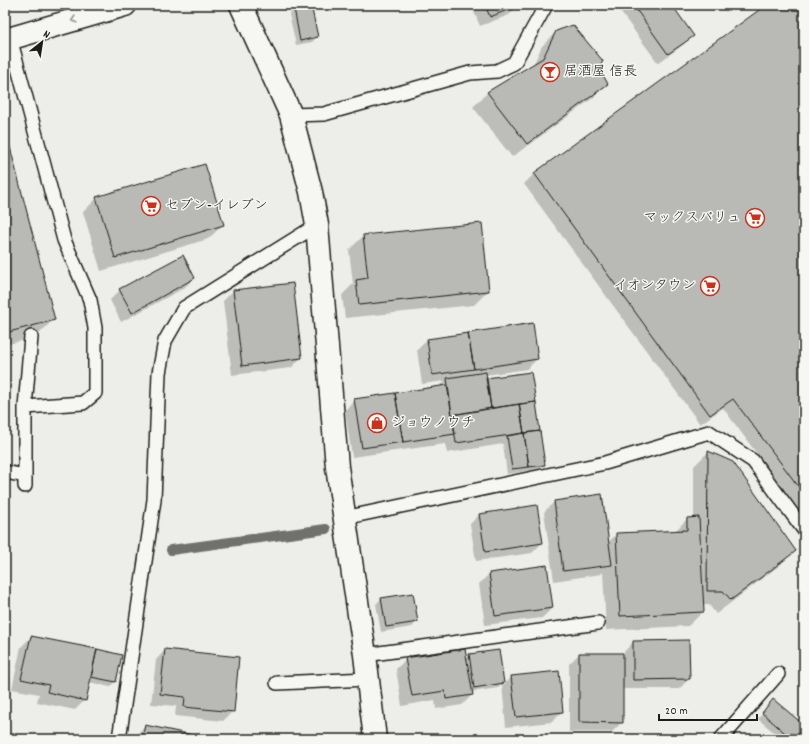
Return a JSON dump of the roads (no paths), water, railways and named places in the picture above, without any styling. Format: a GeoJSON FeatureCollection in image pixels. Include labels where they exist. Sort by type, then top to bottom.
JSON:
{"type":"FeatureCollection","features":[{"type":"Feature","properties":{"kind":"main road"},"geometry":{"type":"LineString","coordinates":[[8,39],[125,5]]}},
{"type":"Feature","properties":{"kind":"main road"},"geometry":{"type":"LineString","coordinates":[[241,5],[291,116],[311,192],[316,225],[330,401],[337,467],[365,654],[375,739]]}},
{"type":"Feature","properties":{"kind":"lane"},"geometry":{"type":"LineString","coordinates":[[291,116],[324,114],[470,73],[497,71],[514,63],[546,5]]}},
{"type":"Feature","properties":{"kind":"lane"},"geometry":{"type":"LineString","coordinates":[[8,39],[64,240],[90,300],[95,328],[95,392],[83,403],[25,407]]}},
{"type":"Feature","properties":{"kind":"lane"},"geometry":{"type":"LineString","coordinates":[[120,739],[154,500],[159,373],[165,341],[184,308],[316,225]]}},
{"type":"Feature","properties":{"kind":"lane"},"geometry":{"type":"LineString","coordinates":[[5,472],[25,481],[25,407],[31,337]]}},
{"type":"Feature","properties":{"kind":"lane"},"geometry":{"type":"LineString","coordinates":[[344,518],[605,463],[709,432],[753,461],[804,530]]}},
{"type":"Feature","properties":{"kind":"lane"},"geometry":{"type":"LineString","coordinates":[[365,654],[598,623]]}},
{"type":"Feature","properties":{"kind":"lane"},"geometry":{"type":"LineString","coordinates":[[721,739],[778,674]]}},
{"type":"Feature","properties":{"kind":"lane"},"geometry":{"type":"LineString","coordinates":[[277,683],[368,679]]}},
{"type":"Feature","properties":{"kind":"waterway"},"geometry":{"type":"LineString","coordinates":[[171,550],[326,529]]}},
{"type":"Feature","properties":{"kind":"place","name":"居酒屋 信長"},"geometry":{"type":"Point","coordinates":[550,72]}},
{"type":"Feature","properties":{"kind":"place","name":"セブン-イレブン"},"geometry":{"type":"Point","coordinates":[151,206]}},
{"type":"Feature","properties":{"kind":"place","name":"マックスバリュ"},"geometry":{"type":"Point","coordinates":[755,218]}},
{"type":"Feature","properties":{"kind":"place","name":"イオンタウン"},"geometry":{"type":"Point","coordinates":[710,286]}},
{"type":"Feature","properties":{"kind":"place","name":"ジョウノウチ"},"geometry":{"type":"Point","coordinates":[377,423]}}]}
